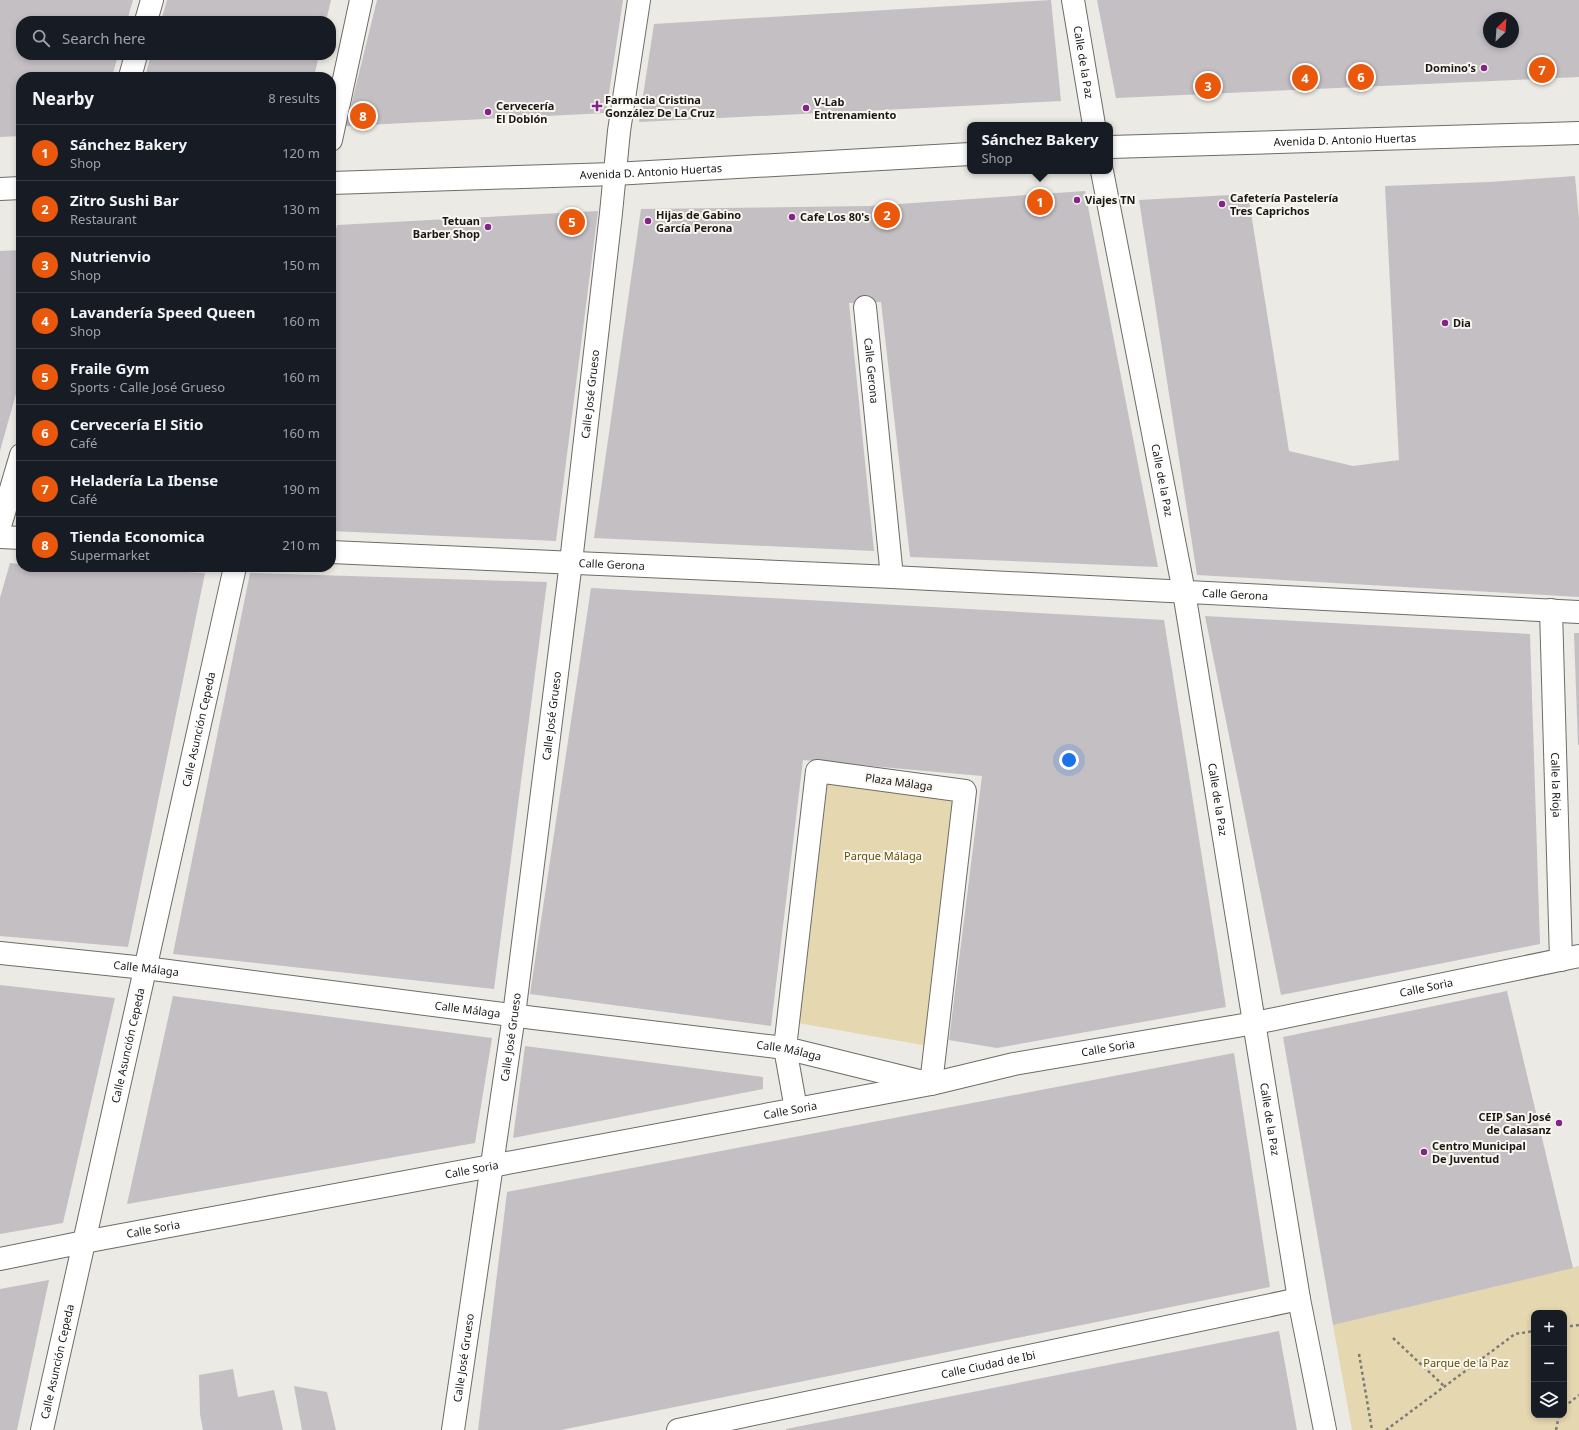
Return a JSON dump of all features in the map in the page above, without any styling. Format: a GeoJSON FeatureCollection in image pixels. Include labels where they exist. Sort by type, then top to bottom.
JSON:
{"type":"FeatureCollection","features":[{"type":"Feature","properties":{"kind":"street"},"geometry":{"type":"LineString","coordinates":[[147,16],[152,0]]}},
{"type":"Feature","properties":{"kind":"street"},"geometry":{"type":"LineString","coordinates":[[336,117],[361,0]]}},
{"type":"Feature","properties":{"kind":"street","name":"Calle José Grueso"},"geometry":{"type":"LineString","coordinates":[[453,1430],[514,1015],[571,562],[614,174],[639,0]]}},
{"type":"Feature","properties":{"kind":"street","name":"Calle de la Paz"},"geometry":{"type":"LineString","coordinates":[[1074,0],[1094,122]]}},
{"type":"Feature","properties":{"kind":"street"},"geometry":{"type":"LineString","coordinates":[[131,72],[135,60]]}},
{"type":"Feature","properties":{"kind":"street","name":"Avenida D. Antonio Huertas"},"geometry":{"type":"LineString","coordinates":[[1113,147],[1579,133]]}},
{"type":"Feature","properties":{"kind":"street","name":"Avenida D. Antonio Huertas"},"geometry":{"type":"LineString","coordinates":[[336,182],[614,174],[967,154]]}},
{"type":"Feature","properties":{"kind":"street","name":"Calle de la Paz"},"geometry":{"type":"LineString","coordinates":[[1103,174],[1184,592],[1299,1298],[1325,1430]]}},
{"type":"Feature","properties":{"kind":"street"},"geometry":{"type":"LineString","coordinates":[[0,189],[16,188]]}},
{"type":"Feature","properties":{"kind":"street","name":"Calle Gerona"},"geometry":{"type":"LineString","coordinates":[[865,307],[892,577]]}},
{"type":"Feature","properties":{"kind":"street"},"geometry":{"type":"LineString","coordinates":[[0,526],[16,472]]}},
{"type":"Feature","properties":{"kind":"street"},"geometry":{"type":"LineString","coordinates":[[0,537],[16,538]]}},
{"type":"Feature","properties":{"kind":"street","name":"Calle Gerona"},"geometry":{"type":"LineString","coordinates":[[336,552],[892,577],[1579,612]]}},
{"type":"Feature","properties":{"kind":"street","name":"Calle Asunción Cepeda"},"geometry":{"type":"LineString","coordinates":[[42,1430],[234,572]]}},
{"type":"Feature","properties":{"kind":"street","name":"Calle la Rioja"},"geometry":{"type":"LineString","coordinates":[[1551,610],[1570,958]]}},
{"type":"Feature","properties":{"kind":"street","name":"Plaza Málaga"},"geometry":{"type":"LineString","coordinates":[[785,1048],[817,771],[965,791],[931,1084]]}},
{"type":"Feature","properties":{"kind":"street","name":"Calle Málaga"},"geometry":{"type":"LineString","coordinates":[[0,953],[145,968],[785,1048],[931,1084]]}},
{"type":"Feature","properties":{"kind":"street","name":"Calle Soria"},"geometry":{"type":"LineString","coordinates":[[0,1260],[84,1242],[931,1084],[1014,1064],[1255,1023],[1570,958]]}},
{"type":"Feature","properties":{"kind":"street"},"geometry":{"type":"LineString","coordinates":[[785,1048],[796,1109]]}},
{"type":"Feature","properties":{"kind":"street","name":"Calle Ciudad de Ibi"},"geometry":{"type":"LineString","coordinates":[[678,1430],[1299,1298]]}},
{"type":"Feature","properties":{"kind":"path"},"geometry":{"type":"LineString","coordinates":[[1567,1327],[1579,1325]]}},
{"type":"Feature","properties":{"kind":"path"},"geometry":{"type":"LineString","coordinates":[[1386,1430],[1514,1334],[1531,1331]]}},
{"type":"Feature","properties":{"kind":"path"},"geometry":{"type":"LineString","coordinates":[[1393,1338],[1444,1386]]}},
{"type":"Feature","properties":{"kind":"path"},"geometry":{"type":"LineString","coordinates":[[1359,1354],[1372,1430]]}},
{"type":"Feature","properties":{"kind":"path"},"geometry":{"type":"LineString","coordinates":[[1567,1405],[1579,1395]]}},
{"type":"Feature","properties":{"kind":"path"},"geometry":{"type":"LineString","coordinates":[[1556,1430],[1559,1418]]}},
{"type":"Feature","properties":{"kind":"green space","name":"Parque Málaga"},"geometry":{"type":"Polygon","coordinates":[[[821,777],[960,796],[928,1046],[798,1023],[821,777]]]}},
{"type":"Feature","properties":{"kind":"green space","name":"Parque de la Paz"},"geometry":{"type":"Polygon","coordinates":[[[1579,1266],[1579,1430],[1352,1430],[1333,1325],[1579,1266]]]}},
{"type":"Feature","properties":{"kind":"building"},"geometry":{"type":"Polygon","coordinates":[[[0,0],[133,0],[128,16],[16,16],[16,60],[117,60],[113,72],[16,72],[16,136],[0,137],[0,0]]]}},
{"type":"Feature","properties":{"kind":"building"},"geometry":{"type":"Polygon","coordinates":[[[167,0],[331,0],[327,16],[162,16],[167,0]]]}},
{"type":"Feature","properties":{"kind":"building"},"geometry":{"type":"Polygon","coordinates":[[[377,0],[623,0],[606,113],[346,126],[377,0]]]}},
{"type":"Feature","properties":{"kind":"building"},"geometry":{"type":"Polygon","coordinates":[[[1051,0],[1061,101],[639,122],[654,24],[1051,0]]]}},
{"type":"Feature","properties":{"kind":"building"},"geometry":{"type":"Polygon","coordinates":[[[1097,0],[1579,0],[1579,77],[1116,98],[1097,0]]]}},
{"type":"Feature","properties":{"kind":"building"},"geometry":{"type":"Polygon","coordinates":[[[150,60],[318,60],[315,72],[146,72],[150,60]]]}},
{"type":"Feature","properties":{"kind":"building"},"geometry":{"type":"Polygon","coordinates":[[[1575,176],[1579,219],[1579,597],[1197,575],[1139,200],[1248,194],[1289,451],[1353,466],[1399,460],[1385,186],[1488,182],[1575,176]]]}},
{"type":"Feature","properties":{"kind":"building"},"geometry":{"type":"Polygon","coordinates":[[[1085,191],[1158,567],[910,557],[881,302],[849,303],[874,551],[594,538],[641,209],[870,206],[1085,191]]]}},
{"type":"Feature","properties":{"kind":"building"},"geometry":{"type":"Polygon","coordinates":[[[598,211],[556,541],[336,531],[337,225],[598,211]]]}},
{"type":"Feature","properties":{"kind":"building"},"geometry":{"type":"Polygon","coordinates":[[[16,250],[16,394],[0,451],[0,251],[16,250]]]}},
{"type":"Feature","properties":{"kind":"building"},"geometry":{"type":"Polygon","coordinates":[[[10,563],[16,564],[16,572],[205,573],[128,947],[0,936],[0,598],[10,563]]]}},
{"type":"Feature","properties":{"kind":"building"},"geometry":{"type":"Polygon","coordinates":[[[250,573],[547,582],[494,989],[173,954],[250,573]]]}},
{"type":"Feature","properties":{"kind":"building"},"geometry":{"type":"Polygon","coordinates":[[[591,588],[1164,620],[1226,1007],[997,1048],[949,1040],[982,776],[803,760],[771,1026],[530,994],[591,588]]]}},
{"type":"Feature","properties":{"kind":"building"},"geometry":{"type":"Polygon","coordinates":[[[1205,616],[1530,634],[1540,944],[1281,995],[1205,616]]]}},
{"type":"Feature","properties":{"kind":"building"},"geometry":{"type":"Polygon","coordinates":[[[1574,633],[1579,633],[1579,745],[1578,745],[1574,633]]]}},
{"type":"Feature","properties":{"kind":"building"},"geometry":{"type":"Polygon","coordinates":[[[0,985],[115,998],[63,1223],[0,1234],[0,985]]]}},
{"type":"Feature","properties":{"kind":"building","name":"Centro Municipal De Juventud"},"geometry":{"type":"Polygon","coordinates":[[[1507,991],[1573,1268],[1333,1325],[1283,1037],[1507,991]]]}},
{"type":"Feature","properties":{"kind":"building"},"geometry":{"type":"Polygon","coordinates":[[[173,996],[492,1038],[475,1143],[127,1204],[173,996]]]}},
{"type":"Feature","properties":{"kind":"building"},"geometry":{"type":"Polygon","coordinates":[[[525,1046],[763,1077],[763,1089],[513,1138],[525,1046]]]}},
{"type":"Feature","properties":{"kind":"building"},"geometry":{"type":"Polygon","coordinates":[[[1234,1053],[1270,1287],[561,1430],[478,1430],[507,1192],[1234,1053]]]}},
{"type":"Feature","properties":{"kind":"building"},"geometry":{"type":"Polygon","coordinates":[[[49,1280],[17,1430],[0,1430],[0,1289],[49,1280]]]}},
{"type":"Feature","properties":{"kind":"building"},"geometry":{"type":"Polygon","coordinates":[[[1279,1331],[1297,1430],[786,1430],[786,1429],[1279,1331]]]}},
{"type":"Feature","properties":{"kind":"building"},"geometry":{"type":"Polygon","coordinates":[[[233,1369],[238,1397],[274,1390],[283,1430],[203,1430],[200,1414],[199,1375],[233,1369]]]}},
{"type":"Feature","properties":{"kind":"building"},"geometry":{"type":"Polygon","coordinates":[[[294,1386],[327,1392],[336,1430],[302,1430],[294,1386]]]}},
{"type":"Feature","properties":{"kind":"place","name":"Domino's"},"geometry":{"type":"Point","coordinates":[1484,68]}},
{"type":"Feature","properties":{"kind":"place","name":"Heladería La Ibense"},"geometry":{"type":"Point","coordinates":[1542,70]}},
{"type":"Feature","properties":{"kind":"place","name":"Cervecería El Sitio"},"geometry":{"type":"Point","coordinates":[1361,77]}},
{"type":"Feature","properties":{"kind":"place","name":"Lavandería Speed Queen"},"geometry":{"type":"Point","coordinates":[1305,78]}},
{"type":"Feature","properties":{"kind":"place","name":"Nutrienvio"},"geometry":{"type":"Point","coordinates":[1208,86]}},
{"type":"Feature","properties":{"kind":"place","name":"Farmacia Cristina González De La Cruz"},"geometry":{"type":"Point","coordinates":[597,106]}},
{"type":"Feature","properties":{"kind":"place","name":"V-Lab Entrenamiento"},"geometry":{"type":"Point","coordinates":[806,108]}},
{"type":"Feature","properties":{"kind":"place","name":"Cervecería El Doblón"},"geometry":{"type":"Point","coordinates":[488,112]}},
{"type":"Feature","properties":{"kind":"place","name":"Tienda Economica"},"geometry":{"type":"Point","coordinates":[363,116]}},
{"type":"Feature","properties":{"kind":"place","name":"Viajes TN"},"geometry":{"type":"Point","coordinates":[1077,200]}},
{"type":"Feature","properties":{"kind":"place","name":"Sánchez Bakery"},"geometry":{"type":"Point","coordinates":[1040,202]}},
{"type":"Feature","properties":{"kind":"place","name":"Cafetería Pastelería Tres Caprichos"},"geometry":{"type":"Point","coordinates":[1222,204]}},
{"type":"Feature","properties":{"kind":"place","name":"Zitro Sushi Bar"},"geometry":{"type":"Point","coordinates":[887,215]}},
{"type":"Feature","properties":{"kind":"place","name":"Cafe Los 80's"},"geometry":{"type":"Point","coordinates":[792,217]}},
{"type":"Feature","properties":{"kind":"place","name":"Hijas de Gabino García Perona"},"geometry":{"type":"Point","coordinates":[648,221]}},
{"type":"Feature","properties":{"kind":"place","name":"Fraile Gym"},"geometry":{"type":"Point","coordinates":[572,222]}},
{"type":"Feature","properties":{"kind":"place","name":"Tetuan Barber Shop"},"geometry":{"type":"Point","coordinates":[488,227]}},
{"type":"Feature","properties":{"kind":"place","name":"Dia"},"geometry":{"type":"Point","coordinates":[1445,323]}},
{"type":"Feature","properties":{"kind":"place","name":"CEIP San José de Calasanz"},"geometry":{"type":"Point","coordinates":[1559,1123]}},
{"type":"Feature","properties":{"kind":"place","name":"Centro Municipal De Juventud"},"geometry":{"type":"Point","coordinates":[1424,1152]}}]}
